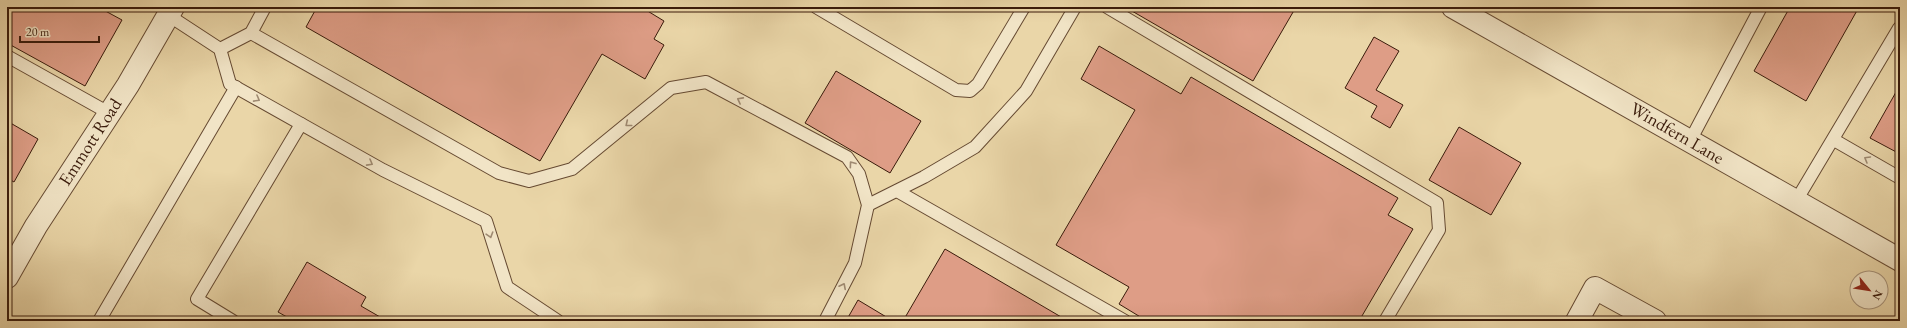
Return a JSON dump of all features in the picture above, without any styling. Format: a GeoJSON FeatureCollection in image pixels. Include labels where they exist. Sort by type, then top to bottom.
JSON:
{"type":"FeatureCollection","features":[{"type":"Feature","properties":{"kind":"street","name":"Windfern Lane"},"geometry":{"type":"LineString","coordinates":[[1453,7],[1900,260]]}},
{"type":"Feature","properties":{"kind":"street","name":"Emmott Road"},"geometry":{"type":"LineString","coordinates":[[8,272],[36,226],[128,85],[170,11]]}},
{"type":"Feature","properties":{"kind":"street"},"geometry":{"type":"LineString","coordinates":[[1577,321],[1595,288],[1655,321]]}},
{"type":"Feature","properties":{"kind":"lane"},"geometry":{"type":"LineString","coordinates":[[220,49],[251,33],[265,7]]}},
{"type":"Feature","properties":{"kind":"lane"},"geometry":{"type":"LineString","coordinates":[[816,7],[956,90],[970,91],[978,84],[1024,7]]}},
{"type":"Feature","properties":{"kind":"lane"},"geometry":{"type":"LineString","coordinates":[[868,205],[924,177],[975,147],[1026,91],[1075,7]]}},
{"type":"Feature","properties":{"kind":"lane"},"geometry":{"type":"LineString","coordinates":[[1107,7],[1437,203],[1439,230],[1385,321]]}},
{"type":"Feature","properties":{"kind":"lane"},"geometry":{"type":"LineString","coordinates":[[1690,141],[1760,7]]}},
{"type":"Feature","properties":{"kind":"lane"},"geometry":{"type":"LineString","coordinates":[[170,11],[220,49],[230,84],[389,173],[486,221],[507,287],[558,321]]}},
{"type":"Feature","properties":{"kind":"lane"},"geometry":{"type":"LineString","coordinates":[[1796,201],[1834,140],[1898,28]]}},
{"type":"Feature","properties":{"kind":"lane"},"geometry":{"type":"LineString","coordinates":[[251,33],[499,173],[528,180],[572,169],[671,88],[706,82],[847,157],[859,174],[868,205],[855,263],[825,321]]}},
{"type":"Feature","properties":{"kind":"lane"},"geometry":{"type":"LineString","coordinates":[[7,56],[109,113]]}},
{"type":"Feature","properties":{"kind":"lane"},"geometry":{"type":"LineString","coordinates":[[99,321],[236,87]]}},
{"type":"Feature","properties":{"kind":"lane"},"geometry":{"type":"LineString","coordinates":[[234,321],[197,299],[301,124]]}},
{"type":"Feature","properties":{"kind":"lane"},"geometry":{"type":"LineString","coordinates":[[1834,140],[1900,178]]}},
{"type":"Feature","properties":{"kind":"lane"},"geometry":{"type":"LineString","coordinates":[[897,191],[1125,321]]}},
{"type":"Feature","properties":{"kind":"building"},"geometry":{"type":"Polygon","coordinates":[[[7,7],[98,7],[122,20],[85,86],[7,43],[7,7]]]}},
{"type":"Feature","properties":{"kind":"building"},"geometry":{"type":"Polygon","coordinates":[[[317,7],[641,7],[664,21],[654,39],[664,45],[645,79],[602,54],[540,161],[306,27],[317,7]]]}},
{"type":"Feature","properties":{"kind":"building"},"geometry":{"type":"Polygon","coordinates":[[[1125,7],[1296,7],[1253,81],[1125,7]]]}},
{"type":"Feature","properties":{"kind":"building"},"geometry":{"type":"Polygon","coordinates":[[[1790,7],[1859,7],[1806,101],[1754,71],[1790,7]]]}},
{"type":"Feature","properties":{"kind":"building"},"geometry":{"type":"Polygon","coordinates":[[[1374,37],[1399,51],[1376,90],[1403,105],[1390,128],[1371,117],[1377,106],[1345,88],[1374,37]]]}},
{"type":"Feature","properties":{"kind":"building"},"geometry":{"type":"Polygon","coordinates":[[[1099,46],[1181,94],[1191,77],[1398,198],[1388,215],[1413,229],[1359,321],[1147,321],[1119,304],[1129,287],[1056,245],[1135,110],[1081,79],[1099,46]]]}},
{"type":"Feature","properties":{"kind":"building"},"geometry":{"type":"Polygon","coordinates":[[[836,71],[921,121],[890,173],[805,123],[836,71]]]}},
{"type":"Feature","properties":{"kind":"building"},"geometry":{"type":"Polygon","coordinates":[[[1900,85],[1900,154],[1870,138],[1900,85]]]}},
{"type":"Feature","properties":{"kind":"building"},"geometry":{"type":"Polygon","coordinates":[[[7,121],[38,139],[14,182],[7,178],[7,121]]]}},
{"type":"Feature","properties":{"kind":"building"},"geometry":{"type":"Polygon","coordinates":[[[1459,127],[1521,163],[1491,215],[1429,180],[1459,127]]]}},
{"type":"Feature","properties":{"kind":"building"},"geometry":{"type":"Polygon","coordinates":[[[945,249],[1068,321],[903,321],[945,249]]]}},
{"type":"Feature","properties":{"kind":"building"},"geometry":{"type":"Polygon","coordinates":[[[307,262],[366,297],[361,306],[387,321],[294,321],[278,312],[307,262]]]}},
{"type":"Feature","properties":{"kind":"building"},"geometry":{"type":"Polygon","coordinates":[[[858,300],[893,321],[846,321],[858,300]]]}}]}
